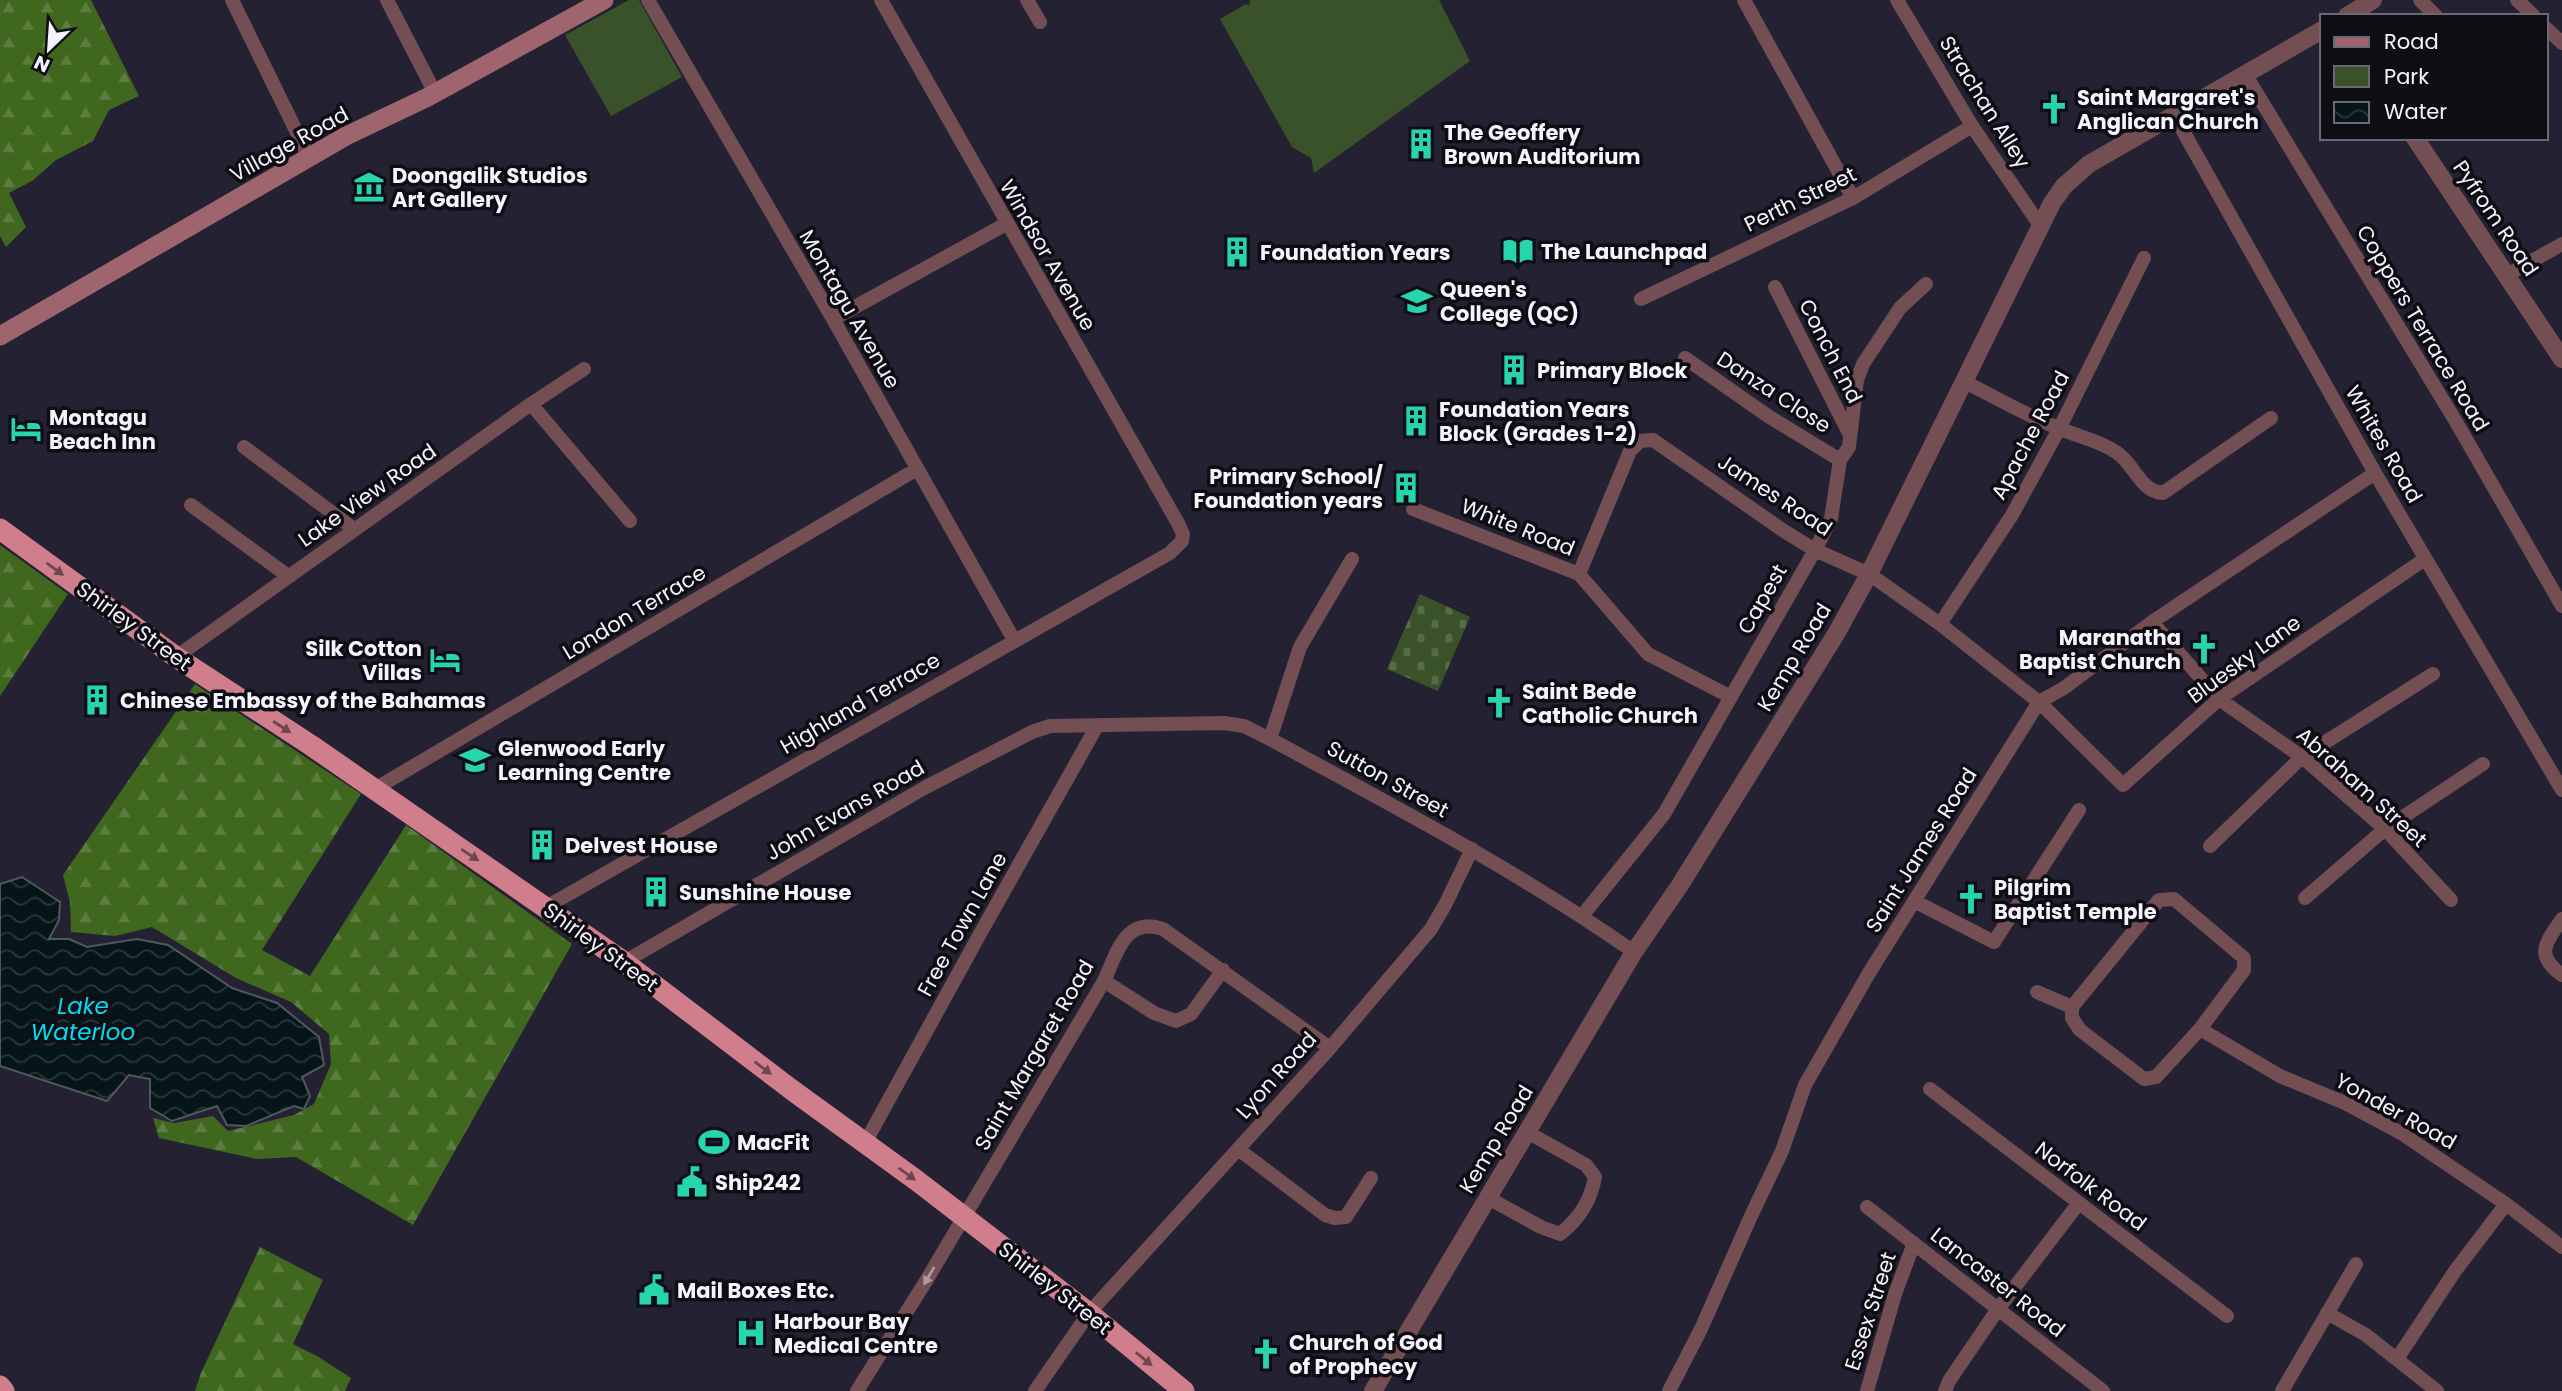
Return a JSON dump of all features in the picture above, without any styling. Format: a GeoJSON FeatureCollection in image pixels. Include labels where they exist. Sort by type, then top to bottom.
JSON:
{"type":"FeatureCollection","features":[{"type":"Feature","properties":{"kind":"highway","name":"Shirley Street"},"geometry":{"type":"LineString","coordinates":[[0,529],[176,657],[624,962],[963,1216],[1089,1313],[1184,1391]]}},
{"type":"Feature","properties":{"kind":"highway"},"geometry":{"type":"LineString","coordinates":[[0,1386],[4,1391]]}},
{"type":"Feature","properties":{"kind":"main road","name":"Village Road"},"geometry":{"type":"LineString","coordinates":[[0,336],[346,136],[435,93],[604,0]]}},
{"type":"Feature","properties":{"kind":"street"},"geometry":{"type":"LineString","coordinates":[[232,0],[309,157]]}},
{"type":"Feature","properties":{"kind":"street"},"geometry":{"type":"LineString","coordinates":[[387,0],[435,93]]}},
{"type":"Feature","properties":{"kind":"street","name":"Montagu Avenue"},"geometry":{"type":"LineString","coordinates":[[648,0],[833,319],[1014,640]]}},
{"type":"Feature","properties":{"kind":"street","name":"Windsor Avenue"},"geometry":{"type":"LineString","coordinates":[[881,0],[1006,225],[1181,529]]}},
{"type":"Feature","properties":{"kind":"street"},"geometry":{"type":"LineString","coordinates":[[1027,0],[1040,22]]}},
{"type":"Feature","properties":{"kind":"street"},"geometry":{"type":"LineString","coordinates":[[1744,0],[1853,198]]}},
{"type":"Feature","properties":{"kind":"street"},"geometry":{"type":"LineString","coordinates":[[2349,9],[2373,0]]}},
{"type":"Feature","properties":{"kind":"street"},"geometry":{"type":"LineString","coordinates":[[2420,0],[2435,14]]}},
{"type":"Feature","properties":{"kind":"street"},"geometry":{"type":"LineString","coordinates":[[2517,0],[2532,14]]}},
{"type":"Feature","properties":{"kind":"street","name":"Strachan Alley"},"geometry":{"type":"LineString","coordinates":[[1901,2],[1972,126],[2040,225]]}},
{"type":"Feature","properties":{"kind":"street"},"geometry":{"type":"LineString","coordinates":[[2548,30],[2562,43]]}},
{"type":"Feature","properties":{"kind":"street","name":"Kemp Road"},"geometry":{"type":"LineString","coordinates":[[1373,1391],[1634,952],[1687,874],[1836,634],[1899,517],[2052,202],[2077,174],[2320,31]]}},
{"type":"Feature","properties":{"kind":"street","name":"Coppers Terrace Road"},"geometry":{"type":"LineString","coordinates":[[2245,74],[2455,420],[2562,606]]}},
{"type":"Feature","properties":{"kind":"street","name":"Whites Road"},"geometry":{"type":"LineString","coordinates":[[2174,115],[2375,473],[2562,790]]}},
{"type":"Feature","properties":{"kind":"street","name":"Perth Street"},"geometry":{"type":"LineString","coordinates":[[1641,299],[1853,198],[1972,126]]}},
{"type":"Feature","properties":{"kind":"street","name":"Pyfrom Road"},"geometry":{"type":"LineString","coordinates":[[2416,140],[2562,359]]}},
{"type":"Feature","properties":{"kind":"street"},"geometry":{"type":"LineString","coordinates":[[833,319],[1006,225]]}},
{"type":"Feature","properties":{"kind":"street"},"geometry":{"type":"LineString","coordinates":[[2507,275],[2562,244]]}},
{"type":"Feature","properties":{"kind":"street","name":"Apache Road"},"geometry":{"type":"LineString","coordinates":[[1940,624],[2012,514],[2059,429],[2144,258]]}},
{"type":"Feature","properties":{"kind":"street","name":"Capest"},"geometry":{"type":"LineString","coordinates":[[1582,916],[1664,814],[1815,550],[1831,519],[1840,460],[1849,447],[1857,380],[1863,364],[1900,308],[1926,284]]}},
{"type":"Feature","properties":{"kind":"street","name":"Conch End"},"geometry":{"type":"LineString","coordinates":[[1775,287],[1849,433]]}},
{"type":"Feature","properties":{"kind":"street","name":"Danza Close"},"geometry":{"type":"LineString","coordinates":[[1685,358],[1768,416],[1840,460]]}},
{"type":"Feature","properties":{"kind":"street","name":"Lake View Road"},"geometry":{"type":"LineString","coordinates":[[176,657],[584,369]]}},
{"type":"Feature","properties":{"kind":"street"},"geometry":{"type":"LineString","coordinates":[[1963,381],[2059,429],[2118,453],[2143,484],[2154,492],[2163,493],[2271,418]]}},
{"type":"Feature","properties":{"kind":"street"},"geometry":{"type":"LineString","coordinates":[[531,404],[630,521]]}},
{"type":"Feature","properties":{"kind":"street","name":"James Road"},"geometry":{"type":"LineString","coordinates":[[1579,574],[1630,451],[1644,439],[1653,440],[1784,531],[1815,550],[1869,574],[1940,624],[2039,702]]}},
{"type":"Feature","properties":{"kind":"street"},"geometry":{"type":"LineString","coordinates":[[244,447],[354,529]]}},
{"type":"Feature","properties":{"kind":"street","name":"London Terrace"},"geometry":{"type":"LineString","coordinates":[[373,790],[916,469]]}},
{"type":"Feature","properties":{"kind":"street","name":"Saint James Road"},"geometry":{"type":"LineString","coordinates":[[1669,1391],[1701,1329],[1782,1152],[1805,1085],[1869,973],[2039,702],[2064,688],[2152,622],[2375,473]]}},
{"type":"Feature","properties":{"kind":"street"},"geometry":{"type":"LineString","coordinates":[[191,505],[288,576]]}},
{"type":"Feature","properties":{"kind":"street","name":"White Road"},"geometry":{"type":"LineString","coordinates":[[1413,509],[1579,574],[1648,654],[1730,696]]}},
{"type":"Feature","properties":{"kind":"street","name":"Highland Terrace"},"geometry":{"type":"LineString","coordinates":[[546,907],[1175,550],[1182,541],[1181,529]]}},
{"type":"Feature","properties":{"kind":"street"},"geometry":{"type":"LineString","coordinates":[[1270,739],[1300,647],[1352,559]]}},
{"type":"Feature","properties":{"kind":"street","name":"Bluesky Lane"},"geometry":{"type":"LineString","coordinates":[[2039,702],[2123,785],[2219,699],[2426,559]]}},
{"type":"Feature","properties":{"kind":"street","name":"Abraham Street"},"geometry":{"type":"LineString","coordinates":[[2152,622],[2219,699],[2302,757],[2385,829],[2451,900]]}},
{"type":"Feature","properties":{"kind":"street"},"geometry":{"type":"LineString","coordinates":[[2210,846],[2302,757],[2432,674]]}},
{"type":"Feature","properties":{"kind":"street","name":"Sutton Street"},"geometry":{"type":"LineString","coordinates":[[1097,726],[1224,723],[1244,726],[1472,849],[1582,916],[1634,952]]}},
{"type":"Feature","properties":{"kind":"street","name":"John Evans Road"},"geometry":{"type":"LineString","coordinates":[[624,962],[926,788],[1032,732],[1050,726],[1097,726]]}},
{"type":"Feature","properties":{"kind":"street","name":"Free Town Lane"},"geometry":{"type":"LineString","coordinates":[[865,1143],[1097,726]]}},
{"type":"Feature","properties":{"kind":"street"},"geometry":{"type":"LineString","coordinates":[[2305,898],[2385,829],[2483,764]]}},
{"type":"Feature","properties":{"kind":"street"},"geometry":{"type":"LineString","coordinates":[[1914,901],[1994,943],[2079,810]]}},
{"type":"Feature","properties":{"kind":"street","name":"Lyon Road"},"geometry":{"type":"LineString","coordinates":[[1035,1391],[1089,1313],[1330,1048],[1431,929],[1472,849]]}},
{"type":"Feature","properties":{"kind":"street"},"geometry":{"type":"LineString","coordinates":[[2174,899],[2244,958],[2244,970],[2200,1029],[2155,1077],[2144,1079],[2080,1030],[2072,1018],[2072,1007],[2159,900],[2174,899]]}},
{"type":"Feature","properties":{"kind":"street"},"geometry":{"type":"LineString","coordinates":[[2562,919],[2546,942],[2545,949],[2549,964],[2562,975]]}},
{"type":"Feature","properties":{"kind":"street","name":"Saint Margaret Road"},"geometry":{"type":"LineString","coordinates":[[857,1391],[921,1290],[1104,981],[1128,934],[1147,924],[1163,929],[1223,970]]}},
{"type":"Feature","properties":{"kind":"street"},"geometry":{"type":"LineString","coordinates":[[1104,981],[1154,1013],[1176,1021],[1191,1014],[1223,970],[1330,1048]]}},
{"type":"Feature","properties":{"kind":"street"},"geometry":{"type":"LineString","coordinates":[[2036,992],[2072,1007]]}},
{"type":"Feature","properties":{"kind":"street","name":"Yonder Road"},"geometry":{"type":"LineString","coordinates":[[2200,1029],[2280,1076],[2345,1103],[2400,1133],[2506,1204],[2562,1247]]}},
{"type":"Feature","properties":{"kind":"street","name":"Norfolk Road"},"geometry":{"type":"LineString","coordinates":[[1930,1089],[2227,1316]]}},
{"type":"Feature","properties":{"kind":"street"},"geometry":{"type":"LineString","coordinates":[[1488,1198],[1541,1227],[1560,1234],[1575,1222],[1593,1189],[1595,1177],[1586,1166],[1527,1132]]}},
{"type":"Feature","properties":{"kind":"street"},"geometry":{"type":"LineString","coordinates":[[1238,1149],[1325,1215],[1335,1218],[1346,1217],[1371,1178]]}},
{"type":"Feature","properties":{"kind":"street"},"geometry":{"type":"LineString","coordinates":[[1945,1391],[1998,1309],[2078,1204]]}},
{"type":"Feature","properties":{"kind":"street"},"geometry":{"type":"LineString","coordinates":[[2397,1359],[2455,1271],[2506,1204]]}},
{"type":"Feature","properties":{"kind":"street","name":"Lancaster Road"},"geometry":{"type":"LineString","coordinates":[[1867,1207],[2103,1391]]}},
{"type":"Feature","properties":{"kind":"street","name":"Essex Street"},"geometry":{"type":"LineString","coordinates":[[1867,1391],[1895,1294],[1914,1243]]}},
{"type":"Feature","properties":{"kind":"street"},"geometry":{"type":"LineString","coordinates":[[2282,1391],[2356,1264]]}},
{"type":"Feature","properties":{"kind":"street"},"geometry":{"type":"LineString","coordinates":[[2328,1313],[2366,1335],[2437,1391]]}},
{"type":"Feature","properties":{"kind":"green space"},"geometry":{"type":"Polygon","coordinates":[[[0,0],[91,0],[139,96],[109,110],[93,141],[56,160],[32,181],[9,193],[26,227],[6,247],[0,236],[0,0]]]}},
{"type":"Feature","properties":{"kind":"green space"},"geometry":{"type":"Polygon","coordinates":[[[629,0],[639,0],[682,77],[611,116],[565,35],[629,0]]]}},
{"type":"Feature","properties":{"kind":"green space"},"geometry":{"type":"Polygon","coordinates":[[[1250,0],[1439,0],[1470,61],[1314,173],[1311,158],[1292,147],[1220,19],[1246,4],[1249,6],[1250,0]]]}},
{"type":"Feature","properties":{"kind":"green space"},"geometry":{"type":"Polygon","coordinates":[[[0,545],[68,594],[0,696],[0,545]]]}},
{"type":"Feature","properties":{"kind":"green space"},"geometry":{"type":"Polygon","coordinates":[[[1420,594],[1470,617],[1438,691],[1387,669],[1420,594]]]}},
{"type":"Feature","properties":{"kind":"green space"},"geometry":{"type":"Polygon","coordinates":[[[195,684],[361,794],[262,950],[310,976],[406,825],[572,944],[413,1225],[296,1157],[257,1159],[159,1138],[153,1118],[174,1123],[213,1116],[228,1131],[294,1115],[314,1104],[331,1064],[329,1034],[291,1002],[236,978],[152,927],[115,936],[71,932],[70,902],[63,875],[195,684]]]}},
{"type":"Feature","properties":{"kind":"green space"},"geometry":{"type":"Polygon","coordinates":[[[260,1247],[323,1280],[293,1344],[351,1378],[345,1391],[195,1391],[260,1247]]]}},
{"type":"Feature","properties":{"kind":"water","name":"Lake Waterloo"},"geometry":{"type":"Polygon","coordinates":[[[22,877],[60,902],[59,920],[49,939],[69,939],[87,947],[137,939],[168,945],[232,988],[277,1003],[319,1037],[324,1065],[302,1077],[310,1096],[304,1109],[294,1106],[246,1126],[227,1125],[217,1106],[172,1121],[150,1108],[150,1079],[129,1075],[107,1101],[0,1066],[0,884],[22,877]]]}},
{"type":"Feature","properties":{"kind":"place","name":"Saint Margaret's Anglican Church"},"geometry":{"type":"Point","coordinates":[2054,109]}},
{"type":"Feature","properties":{"kind":"place","name":"The Geoffery Brown Auditorium"},"geometry":{"type":"Point","coordinates":[1421,144]}},
{"type":"Feature","properties":{"kind":"place","name":"Doongalik Studios Art Gallery"},"geometry":{"type":"Point","coordinates":[369,187]}},
{"type":"Feature","properties":{"kind":"place","name":"The Launchpad"},"geometry":{"type":"Point","coordinates":[1518,251]}},
{"type":"Feature","properties":{"kind":"place","name":"Foundation Years"},"geometry":{"type":"Point","coordinates":[1237,252]}},
{"type":"Feature","properties":{"kind":"place","name":"Queen's College (QC)"},"geometry":{"type":"Point","coordinates":[1417,301]}},
{"type":"Feature","properties":{"kind":"place","name":"Primary Block"},"geometry":{"type":"Point","coordinates":[1514,370]}},
{"type":"Feature","properties":{"kind":"place","name":"Foundation Years Block (Grades 1-2)"},"geometry":{"type":"Point","coordinates":[1416,421]}},
{"type":"Feature","properties":{"kind":"place","name":"Montagu Beach Inn"},"geometry":{"type":"Point","coordinates":[26,429]}},
{"type":"Feature","properties":{"kind":"place","name":"Primary School/ Foundation years"},"geometry":{"type":"Point","coordinates":[1406,488]}},
{"type":"Feature","properties":{"kind":"place","name":"Maranatha Baptist Church"},"geometry":{"type":"Point","coordinates":[2204,649]}},
{"type":"Feature","properties":{"kind":"place","name":"Silk Cotton Villas"},"geometry":{"type":"Point","coordinates":[445,660]}},
{"type":"Feature","properties":{"kind":"place","name":"Chinese Embassy of the Bahamas"},"geometry":{"type":"Point","coordinates":[97,700]}},
{"type":"Feature","properties":{"kind":"place","name":"Saint Bede Catholic Church"},"geometry":{"type":"Point","coordinates":[1499,703]}},
{"type":"Feature","properties":{"kind":"place","name":"Glenwood Early Learning Centre"},"geometry":{"type":"Point","coordinates":[475,760]}},
{"type":"Feature","properties":{"kind":"place","name":"Delvest House"},"geometry":{"type":"Point","coordinates":[542,845]}},
{"type":"Feature","properties":{"kind":"place","name":"Sunshine House"},"geometry":{"type":"Point","coordinates":[656,892]}},
{"type":"Feature","properties":{"kind":"place","name":"Pilgrim Baptist Temple"},"geometry":{"type":"Point","coordinates":[1971,899]}},
{"type":"Feature","properties":{"kind":"place","name":"MacFit"},"geometry":{"type":"Point","coordinates":[714,1142]}},
{"type":"Feature","properties":{"kind":"place","name":"Ship242"},"geometry":{"type":"Point","coordinates":[692,1182]}},
{"type":"Feature","properties":{"kind":"place","name":"Mail Boxes Etc."},"geometry":{"type":"Point","coordinates":[654,1290]}},
{"type":"Feature","properties":{"kind":"place","name":"Harbour Bay Medical Centre"},"geometry":{"type":"Point","coordinates":[751,1333]}},
{"type":"Feature","properties":{"kind":"place","name":"Church of God of Prophecy"},"geometry":{"type":"Point","coordinates":[1266,1354]}}]}
